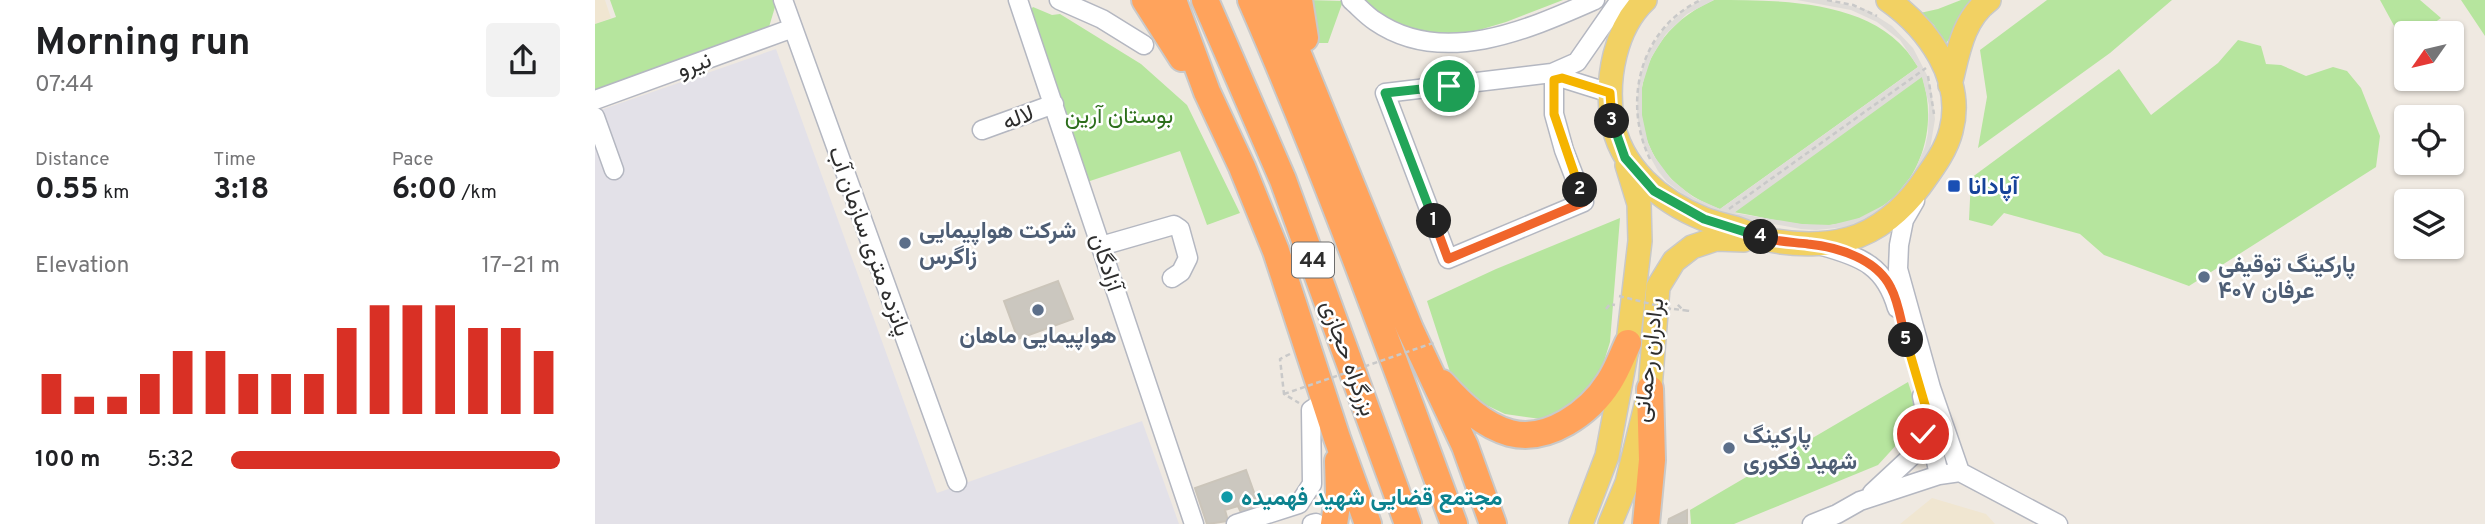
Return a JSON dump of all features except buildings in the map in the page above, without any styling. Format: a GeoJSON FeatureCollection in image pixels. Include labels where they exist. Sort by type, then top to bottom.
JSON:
{"type":"FeatureCollection","features":[{"type":"Feature","properties":{"kind":"highway"},"geometry":{"type":"LineString","coordinates":[[1145,0],[1207,92]]}},
{"type":"Feature","properties":{"kind":"highway"},"geometry":{"type":"LineString","coordinates":[[1158,0],[1182,58]]}},
{"type":"Feature","properties":{"kind":"highway"},"geometry":{"type":"LineString","coordinates":[[1173,0],[1207,92],[1242,167],[1276,251],[1368,524]]}},
{"type":"Feature","properties":{"kind":"highway","name":"بزرگراه حجازی"},"geometry":{"type":"LineString","coordinates":[[1205,0],[1283,180],[1408,524]]}},
{"type":"Feature","properties":{"kind":"highway","name":"بزرگراه حجازی"},"geometry":{"type":"LineString","coordinates":[[1251,0],[1359,266],[1454,524]]}},
{"type":"Feature","properties":{"kind":"highway"},"geometry":{"type":"LineString","coordinates":[[1276,0],[1410,329],[1465,446],[1493,524]]}},
{"type":"Feature","properties":{"kind":"highway"},"geometry":{"type":"LineString","coordinates":[[1294,0],[1349,183]]}},
{"type":"Feature","properties":{"kind":"highway"},"geometry":{"type":"LineString","coordinates":[[1299,0],[1305,38]]}},
{"type":"Feature","properties":{"kind":"highway"},"geometry":{"type":"LineString","coordinates":[[1410,329],[1440,380],[1461,403],[1483,421],[1512,434],[1540,433],[1577,415],[1591,404],[1609,382],[1628,343]]}},
{"type":"Feature","properties":{"kind":"highway"},"geometry":{"type":"LineString","coordinates":[[1341,334],[1374,524]]}},
{"type":"Feature","properties":{"kind":"highway"},"geometry":{"type":"LineString","coordinates":[[1646,524],[1652,460],[1650,389]]}},
{"type":"Feature","properties":{"kind":"highway"},"geometry":{"type":"LineString","coordinates":[[1440,396],[1477,524]]}},
{"type":"Feature","properties":{"kind":"highway"},"geometry":{"type":"LineString","coordinates":[[1321,523],[1339,493],[1337,438]]}},
{"type":"Feature","properties":{"kind":"main road","name":"برادران رحمانی"},"geometry":{"type":"LineString","coordinates":[[1581,524],[1607,456],[1628,343],[1640,241],[1639,204],[1612,121],[1610,93],[1620,39],[1633,13],[1645,0]]}},
{"type":"Feature","properties":{"kind":"main road"},"geometry":{"type":"LineString","coordinates":[[1625,158],[1654,191],[1704,219],[1774,241],[1812,244],[1850,239],[1883,222],[1906,204],[1945,147],[1954,120],[1950,85],[1962,36],[1972,15],[1989,0]]}},
{"type":"Feature","properties":{"kind":"main road"},"geometry":{"type":"LineString","coordinates":[[1884,9],[1917,24],[1928,37],[1929,64],[1950,85]]}},
{"type":"Feature","properties":{"kind":"main road","name":"برادران رحمانی"},"geometry":{"type":"LineString","coordinates":[[1610,524],[1627,483],[1650,389],[1658,287],[1674,261],[1692,247],[1716,239],[1774,241]]}},
{"type":"Feature","properties":{"kind":"street","name":"پانزده متری سازمان آب"},"geometry":{"type":"LineString","coordinates":[[783,0],[957,482]]}},
{"type":"Feature","properties":{"kind":"street","name":"آزادگان"},"geometry":{"type":"LineString","coordinates":[[1017,0],[1194,524]]}},
{"type":"Feature","properties":{"kind":"street"},"geometry":{"type":"LineString","coordinates":[[1059,0],[1102,19],[1144,45]]}},
{"type":"Feature","properties":{"kind":"street"},"geometry":{"type":"LineString","coordinates":[[1352,0],[1376,22],[1405,35],[1435,43],[1459,43],[1498,36],[1544,22],[1595,0]]}},
{"type":"Feature","properties":{"kind":"street"},"geometry":{"type":"LineString","coordinates":[[1574,83],[1570,74],[1571,68],[1620,0]]}},
{"type":"Feature","properties":{"kind":"street","name":"نیرو"},"geometry":{"type":"LineString","coordinates":[[595,100],[793,28]]}},
{"type":"Feature","properties":{"kind":"street"},"geometry":{"type":"LineString","coordinates":[[1577,62],[1552,73],[1385,93],[1448,259],[1584,202],[1554,114],[1554,80],[1562,78],[1610,93]]}},
{"type":"Feature","properties":{"kind":"street","name":"لاله"},"geometry":{"type":"LineString","coordinates":[[982,130],[1054,104]]}},
{"type":"Feature","properties":{"kind":"street"},"geometry":{"type":"LineString","coordinates":[[595,117],[614,170]]}},
{"type":"Feature","properties":{"kind":"street"},"geometry":{"type":"LineString","coordinates":[[1929,173],[1905,220],[1899,245],[1898,269],[1931,387],[1960,472]]}},
{"type":"Feature","properties":{"kind":"street"},"geometry":{"type":"LineString","coordinates":[[1101,246],[1174,225],[1180,229],[1188,258],[1181,272],[1173,278]]}},
{"type":"Feature","properties":{"kind":"street"},"geometry":{"type":"LineString","coordinates":[[1812,244],[1861,259],[1873,266],[1891,288],[1928,415],[1939,475]]}},
{"type":"Feature","properties":{"kind":"street"},"geometry":{"type":"LineString","coordinates":[[1236,524],[1300,504],[1312,484],[1311,410],[1326,400]]}},
{"type":"Feature","properties":{"kind":"street"},"geometry":{"type":"LineString","coordinates":[[1812,524],[1841,519],[1881,486],[1914,454],[1928,415]]}},
{"type":"Feature","properties":{"kind":"street"},"geometry":{"type":"LineString","coordinates":[[1860,501],[1939,475],[1960,472],[2058,524]]}},
{"type":"Feature","properties":{"kind":"path"},"geometry":{"type":"LineString","coordinates":[[1654,164],[1643,144],[1637,115],[1641,70],[1653,43],[1662,31],[1683,10],[1701,0]]}},
{"type":"Feature","properties":{"kind":"path"},"geometry":{"type":"LineString","coordinates":[[1827,0],[1884,9]]}},
{"type":"Feature","properties":{"kind":"path"},"geometry":{"type":"LineString","coordinates":[[1929,64],[1935,119]]}},
{"type":"Feature","properties":{"kind":"path"},"geometry":{"type":"LineString","coordinates":[[1704,219],[1721,215],[1929,64]]}},
{"type":"Feature","properties":{"kind":"path"},"geometry":{"type":"LineString","coordinates":[[1619,296],[1690,311],[1683,310]]}},
{"type":"Feature","properties":{"kind":"path"},"geometry":{"type":"LineString","coordinates":[[1280,359],[1284,394],[1436,342]]}},
{"type":"Feature","properties":{"kind":"shaded area"},"geometry":{"type":"Polygon","coordinates":[[[595,0],[605,0],[611,18],[595,24],[595,0]]]}},
{"type":"Feature","properties":{"kind":"shaded area"},"geometry":{"type":"Polygon","coordinates":[[[1701,0],[1714,0],[1687,14],[1666,34],[1651,58],[1642,86],[1642,115],[1648,143],[1654,156],[1671,179],[1693,197],[1720,209],[1918,67],[1900,40],[1877,22],[1851,10],[1797,0],[1827,0],[1867,10],[1892,26],[1913,48],[1927,75],[1935,119],[1925,163],[1887,209],[1861,223],[1846,227],[1801,229],[1718,214],[1691,201],[1658,171],[1643,144],[1637,115],[1638,85],[1646,56],[1662,31],[1684,10],[1701,0]],[[1922,77],[1734,213],[1802,224],[1831,225],[1859,218],[1884,205],[1913,174],[1925,147],[1929,105],[1922,77]]]}},
{"type":"Feature","properties":{"kind":"shaded area"},"geometry":{"type":"Polygon","coordinates":[[[776,49],[937,493],[1142,421],[1179,524],[595,524],[595,112],[776,49]]]}},
{"type":"Feature","properties":{"kind":"shaded area"},"geometry":{"type":"Polygon","coordinates":[[[1932,498],[1986,514],[1995,524],[1900,524],[1932,498]]]}},
{"type":"Feature","properties":{"kind":"green space"},"geometry":{"type":"Polygon","coordinates":[[[610,0],[773,0],[775,7],[769,27],[595,92],[595,24],[616,17],[610,0]]]}},
{"type":"Feature","properties":{"kind":"green space"},"geometry":{"type":"Polygon","coordinates":[[[1307,0],[1343,1],[1328,43],[1319,43],[1307,0]]]}},
{"type":"Feature","properties":{"kind":"green space"},"geometry":{"type":"Polygon","coordinates":[[[1363,0],[1563,0],[1506,22],[1449,39],[1405,27],[1376,12],[1363,0]]]}},
{"type":"Feature","properties":{"kind":"green space"},"geometry":{"type":"Polygon","coordinates":[[[1714,0],[1800,4],[1829,8],[1856,16],[1880,28],[1901,45],[1918,67],[1720,209],[1686,191],[1662,167],[1646,138],[1641,107],[1645,76],[1658,46],[1681,20],[1714,0]]]}},
{"type":"Feature","properties":{"kind":"green space"},"geometry":{"type":"Polygon","coordinates":[[[1961,0],[1975,0],[1945,45],[1934,25],[1920,13],[1961,0]]]}},
{"type":"Feature","properties":{"kind":"green space"},"geometry":{"type":"Polygon","coordinates":[[[2047,0],[2172,0],[2110,53],[1978,148],[1987,97],[1980,50],[2047,0]]]}},
{"type":"Feature","properties":{"kind":"green space"},"geometry":{"type":"Polygon","coordinates":[[[2380,0],[2420,0],[2441,18],[2437,21],[2394,21],[2394,26],[2380,0]]]}},
{"type":"Feature","properties":{"kind":"green space"},"geometry":{"type":"Polygon","coordinates":[[[2461,0],[2485,0],[2485,36],[2461,0]]]}},
{"type":"Feature","properties":{"kind":"green space","name":"بوستان آرین"},"geometry":{"type":"Polygon","coordinates":[[[1033,7],[1052,15],[1060,14],[1141,64],[1187,105],[1240,213],[1207,225],[1180,151],[1087,182],[1027,13],[1033,7]]]}},
{"type":"Feature","properties":{"kind":"green space"},"geometry":{"type":"Polygon","coordinates":[[[2238,40],[2261,46],[2266,64],[2281,65],[2306,76],[2333,67],[2347,71],[2361,88],[2380,136],[2376,167],[2189,286],[2104,255],[2080,234],[2004,213],[1992,226],[1969,220],[1971,178],[2119,69],[2151,115],[2218,63],[2238,40]]]}},
{"type":"Feature","properties":{"kind":"green space"},"geometry":{"type":"Polygon","coordinates":[[[1922,76],[1927,102],[1927,128],[1922,152],[1912,174],[1898,193],[1879,209],[1856,220],[1829,225],[1793,223],[1733,212],[1922,76]]]}},
{"type":"Feature","properties":{"kind":"green space"},"geometry":{"type":"Polygon","coordinates":[[[1620,218],[1610,342],[1601,371],[1585,394],[1541,419],[1505,414],[1484,404],[1451,375],[1427,301],[1496,269],[1620,218]]]}},
{"type":"Feature","properties":{"kind":"green space"},"geometry":{"type":"Polygon","coordinates":[[[1908,382],[1922,425],[1910,430],[1878,465],[1734,524],[1691,524],[1690,510],[1908,382]]]}},
{"type":"Feature","properties":{"kind":"place","name":"آپادانا"},"geometry":{"type":"Point","coordinates":[1954,186]}},
{"type":"Feature","properties":{"kind":"place","name":"شرکت هواپیمایی زاگرس"},"geometry":{"type":"Point","coordinates":[905,243]}},
{"type":"Feature","properties":{"kind":"place","name":"پارکینگ توقیفی عرفان ۴۰۷"},"geometry":{"type":"Point","coordinates":[2204,277]}},
{"type":"Feature","properties":{"kind":"place","name":"هواپیمایی ماهان"},"geometry":{"type":"Point","coordinates":[1038,310]}},
{"type":"Feature","properties":{"kind":"place","name":"پارکینگ شهید فکوری"},"geometry":{"type":"Point","coordinates":[1729,448]}},
{"type":"Feature","properties":{"kind":"place","name":"مجتمع قضایی شهید فهمیده"},"geometry":{"type":"Point","coordinates":[1227,497]}},
{"type":"Feature","properties":{"kind":"route"},"geometry":{"type":"LineString","coordinates":[[1449,86],[1385,93],[1448,259],[1584,202],[1564,150],[1554,114],[1554,80],[1562,78],[1610,93],[1612,121],[1625,158],[1654,191],[1704,219],[1774,241],[1812,244],[1848,253],[1873,266],[1885,279],[1891,288],[1928,415],[1923,434]]}}]}
